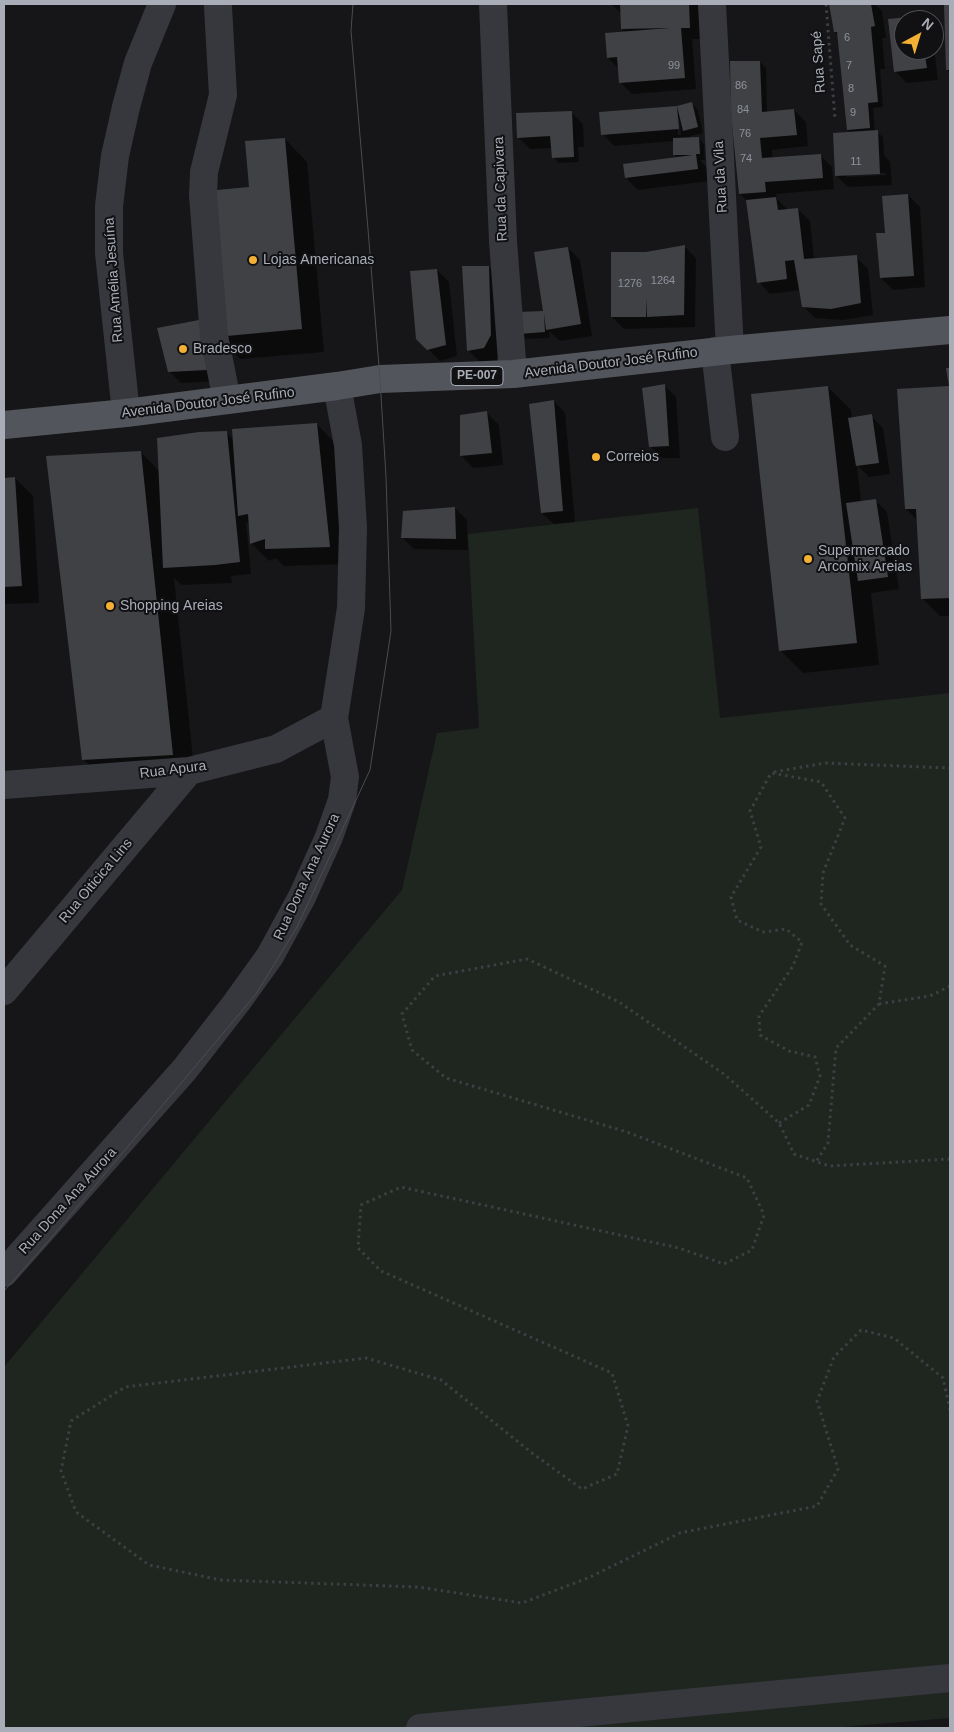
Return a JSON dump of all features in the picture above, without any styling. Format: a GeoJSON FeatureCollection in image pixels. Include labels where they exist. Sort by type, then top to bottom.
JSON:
{"type":"FeatureCollection","features":[{"type":"Feature","properties":{"kind":"main road","name":"Avenida Doutor José Rufino"},"geometry":{"type":"LineString","coordinates":[[4,425],[126,413],[380,379],[512,374],[722,350],[950,330]]}},
{"type":"Feature","properties":{"kind":"street","name":"Rua Amélia Jesuína"},"geometry":{"type":"LineString","coordinates":[[126,413],[109,253],[109,206],[115,156],[126,107],[138,63],[162,4]]}},
{"type":"Feature","properties":{"kind":"street","name":"Rua da Capivara"},"geometry":{"type":"LineString","coordinates":[[493,4],[503,241],[512,374]]}},
{"type":"Feature","properties":{"kind":"street","name":"Rua da Vila"},"geometry":{"type":"LineString","coordinates":[[712,4],[725,437]]}},
{"type":"Feature","properties":{"kind":"street"},"geometry":{"type":"LineString","coordinates":[[218,7],[223,95],[204,172],[203,195],[214,336],[227,400]]}},
{"type":"Feature","properties":{"kind":"street","name":"Rua Dona Ana Aurora"},"geometry":{"type":"LineString","coordinates":[[4,1274],[185,1069],[270,956],[302,896],[342,800],[345,777],[334,718],[351,608],[353,528],[348,445],[337,386]]}},
{"type":"Feature","properties":{"kind":"street","name":"Rua Apura"},"geometry":{"type":"LineString","coordinates":[[4,785],[189,771],[276,749],[334,718]]}},
{"type":"Feature","properties":{"kind":"street","name":"Rua Oiticica Lins"},"geometry":{"type":"LineString","coordinates":[[4,991],[189,771]]}},
{"type":"Feature","properties":{"kind":"street"},"geometry":{"type":"LineString","coordinates":[[420,1728],[950,1678]]}},
{"type":"Feature","properties":{"kind":"path","name":"Rua Sapé"},"geometry":{"type":"LineString","coordinates":[[826,4],[835,119]]}},
{"type":"Feature","properties":{"kind":"path"},"geometry":{"type":"LineString","coordinates":[[779,1123],[809,1105],[820,1076],[815,1057],[789,1051],[760,1035],[759,1016],[793,966],[802,942],[786,929],[762,932],[737,920],[731,897],[761,847],[750,811],[771,773],[825,762],[950,768]]}},
{"type":"Feature","properties":{"kind":"path"},"geometry":{"type":"LineString","coordinates":[[771,773],[822,782],[845,818],[823,873],[821,904],[850,945],[885,966],[879,1004],[836,1048],[828,1143],[816,1162]]}},
{"type":"Feature","properties":{"kind":"path"},"geometry":{"type":"LineString","coordinates":[[950,1159],[829,1166],[816,1162],[794,1154],[779,1123],[724,1074],[619,1002],[528,959],[435,976],[402,1014],[412,1050],[446,1078],[627,1132],[747,1178],[764,1214],[752,1250],[724,1264],[679,1248],[400,1188],[361,1205],[358,1248],[381,1271],[612,1374],[628,1426],[617,1474],[582,1489],[532,1453],[442,1380],[366,1358],[125,1387],[70,1421],[61,1471],[76,1512],[149,1565],[221,1580],[418,1587],[522,1603],[588,1578],[680,1533],[817,1506],[838,1469],[817,1401],[834,1357],[861,1330],[894,1338],[943,1378],[950,1410]]}},
{"type":"Feature","properties":{"kind":"path"},"geometry":{"type":"LineString","coordinates":[[879,1004],[930,996],[950,986]]}},
{"type":"Feature","properties":{"kind":"shaded area"},"geometry":{"type":"Polygon","coordinates":[[[698,508],[720,718],[950,693],[950,1718],[830,1728],[4,1728],[4,1367],[402,890],[437,733],[479,728],[468,534],[698,508]]]}},
{"type":"Feature","properties":{"kind":"building"},"geometry":{"type":"Polygon","coordinates":[[[620,4],[689,4],[690,28],[681,28],[685,78],[619,83],[617,57],[607,58],[605,33],[670,28],[621,29],[620,4]]]}},
{"type":"Feature","properties":{"kind":"building"},"geometry":{"type":"Polygon","coordinates":[[[829,4],[871,4],[875,26],[871,27],[878,102],[868,103],[870,128],[847,130],[837,32],[834,32],[829,4]]]}},
{"type":"Feature","properties":{"kind":"building"},"geometry":{"type":"Polygon","coordinates":[[[944,4],[950,4],[950,70],[946,70],[944,4]]]}},
{"type":"Feature","properties":{"kind":"building"},"geometry":{"type":"Polygon","coordinates":[[[894,18],[894,60],[926,60],[927,68],[894,72],[888,19],[894,18]]]}},
{"type":"Feature","properties":{"kind":"building"},"geometry":{"type":"Polygon","coordinates":[[[730,61],[760,61],[762,112],[794,109],[797,135],[760,138],[762,158],[821,154],[823,178],[765,182],[766,192],[739,194],[731,115],[730,61]]]}},
{"type":"Feature","properties":{"kind":"building"},"geometry":{"type":"Polygon","coordinates":[[[692,102],[698,127],[683,131],[677,106],[692,102]]]}},
{"type":"Feature","properties":{"kind":"building"},"geometry":{"type":"Polygon","coordinates":[[[677,106],[679,129],[601,135],[599,112],[677,106]]]}},
{"type":"Feature","properties":{"kind":"building"},"geometry":{"type":"Polygon","coordinates":[[[572,111],[574,157],[552,158],[550,136],[517,138],[516,113],[572,111]]]}},
{"type":"Feature","properties":{"kind":"building"},"geometry":{"type":"Polygon","coordinates":[[[878,130],[880,174],[835,176],[833,133],[878,130]]]}},
{"type":"Feature","properties":{"kind":"building"},"geometry":{"type":"Polygon","coordinates":[[[699,137],[700,154],[696,154],[698,169],[625,178],[623,164],[693,155],[673,155],[673,138],[699,137]]]}},
{"type":"Feature","properties":{"kind":"building","name":"Lojas Americanas"},"geometry":{"type":"Polygon","coordinates":[[[285,138],[302,329],[216,337],[206,191],[249,187],[245,141],[285,138]]]}},
{"type":"Feature","properties":{"kind":"building"},"geometry":{"type":"Polygon","coordinates":[[[908,194],[914,276],[880,278],[876,233],[885,233],[882,196],[908,194]]]}},
{"type":"Feature","properties":{"kind":"building"},"geometry":{"type":"Polygon","coordinates":[[[776,197],[778,210],[798,208],[804,259],[857,255],[861,303],[831,309],[802,307],[794,260],[785,261],[787,279],[757,283],[746,200],[776,197]]]}},
{"type":"Feature","properties":{"kind":"building"},"geometry":{"type":"Polygon","coordinates":[[[685,245],[684,315],[647,317],[646,298],[646,317],[611,317],[611,252],[646,252],[685,245]]]}},
{"type":"Feature","properties":{"kind":"building"},"geometry":{"type":"Polygon","coordinates":[[[568,247],[581,324],[546,330],[544,313],[545,332],[519,334],[518,312],[543,311],[534,252],[568,247]]]}},
{"type":"Feature","properties":{"kind":"building"},"geometry":{"type":"Polygon","coordinates":[[[462,266],[489,266],[491,335],[484,348],[467,351],[462,266]]]}},
{"type":"Feature","properties":{"kind":"building"},"geometry":{"type":"Polygon","coordinates":[[[437,269],[446,345],[427,350],[416,339],[410,271],[437,269]]]}},
{"type":"Feature","properties":{"kind":"building","name":"Bradesco"},"geometry":{"type":"Polygon","coordinates":[[[199,320],[207,370],[168,372],[157,328],[199,320]]]}},
{"type":"Feature","properties":{"kind":"building"},"geometry":{"type":"Polygon","coordinates":[[[946,368],[950,368],[950,598],[921,599],[916,509],[905,509],[897,389],[949,386],[946,368]]]}},
{"type":"Feature","properties":{"kind":"building"},"geometry":{"type":"Polygon","coordinates":[[[665,384],[669,446],[649,447],[642,388],[665,384]]]}},
{"type":"Feature","properties":{"kind":"building","name":"Supermercado Arcomix Areias"},"geometry":{"type":"Polygon","coordinates":[[[828,386],[857,643],[779,651],[751,394],[828,386]]]}},
{"type":"Feature","properties":{"kind":"building"},"geometry":{"type":"Polygon","coordinates":[[[554,400],[563,511],[541,513],[529,404],[554,400]]]}},
{"type":"Feature","properties":{"kind":"building"},"geometry":{"type":"Polygon","coordinates":[[[487,411],[492,453],[460,456],[460,415],[487,411]]]}},
{"type":"Feature","properties":{"kind":"building"},"geometry":{"type":"Polygon","coordinates":[[[872,414],[879,463],[856,466],[848,418],[872,414]]]}},
{"type":"Feature","properties":{"kind":"building"},"geometry":{"type":"Polygon","coordinates":[[[317,423],[330,547],[265,549],[265,539],[250,544],[248,514],[238,516],[232,429],[317,423]]]}},
{"type":"Feature","properties":{"kind":"building"},"geometry":{"type":"Polygon","coordinates":[[[227,431],[240,562],[163,568],[157,438],[199,432],[227,431]]]}},
{"type":"Feature","properties":{"kind":"building","name":"Shopping Areias"},"geometry":{"type":"Polygon","coordinates":[[[141,451],[173,755],[82,760],[46,456],[141,451]]]}},
{"type":"Feature","properties":{"kind":"building"},"geometry":{"type":"Polygon","coordinates":[[[15,477],[22,586],[4,587],[4,478],[15,477]]]}},
{"type":"Feature","properties":{"kind":"building"},"geometry":{"type":"Polygon","coordinates":[[[876,499],[888,577],[858,581],[846,503],[876,499]]]}},
{"type":"Feature","properties":{"kind":"building"},"geometry":{"type":"Polygon","coordinates":[[[455,507],[456,539],[401,538],[403,511],[455,507]]]}},
{"type":"Feature","properties":{"kind":"tram line"},"geometry":{"type":"LineString","coordinates":[[4,1291],[51,1238],[256,994],[297,927],[370,770],[391,631],[386,477],[380,379],[351,31],[353,4]]}},
{"type":"Feature","properties":{"kind":"place","name":"Lojas Americanas"},"geometry":{"type":"Point","coordinates":[253,260]}},
{"type":"Feature","properties":{"kind":"place","name":"Bradesco"},"geometry":{"type":"Point","coordinates":[183,349]}},
{"type":"Feature","properties":{"kind":"place","name":"Correios"},"geometry":{"type":"Point","coordinates":[596,457]}},
{"type":"Feature","properties":{"kind":"place","name":"Supermercado Arcomix Areias"},"geometry":{"type":"Point","coordinates":[808,559]}},
{"type":"Feature","properties":{"kind":"place","name":"Shopping Areias"},"geometry":{"type":"Point","coordinates":[110,606]}}]}
